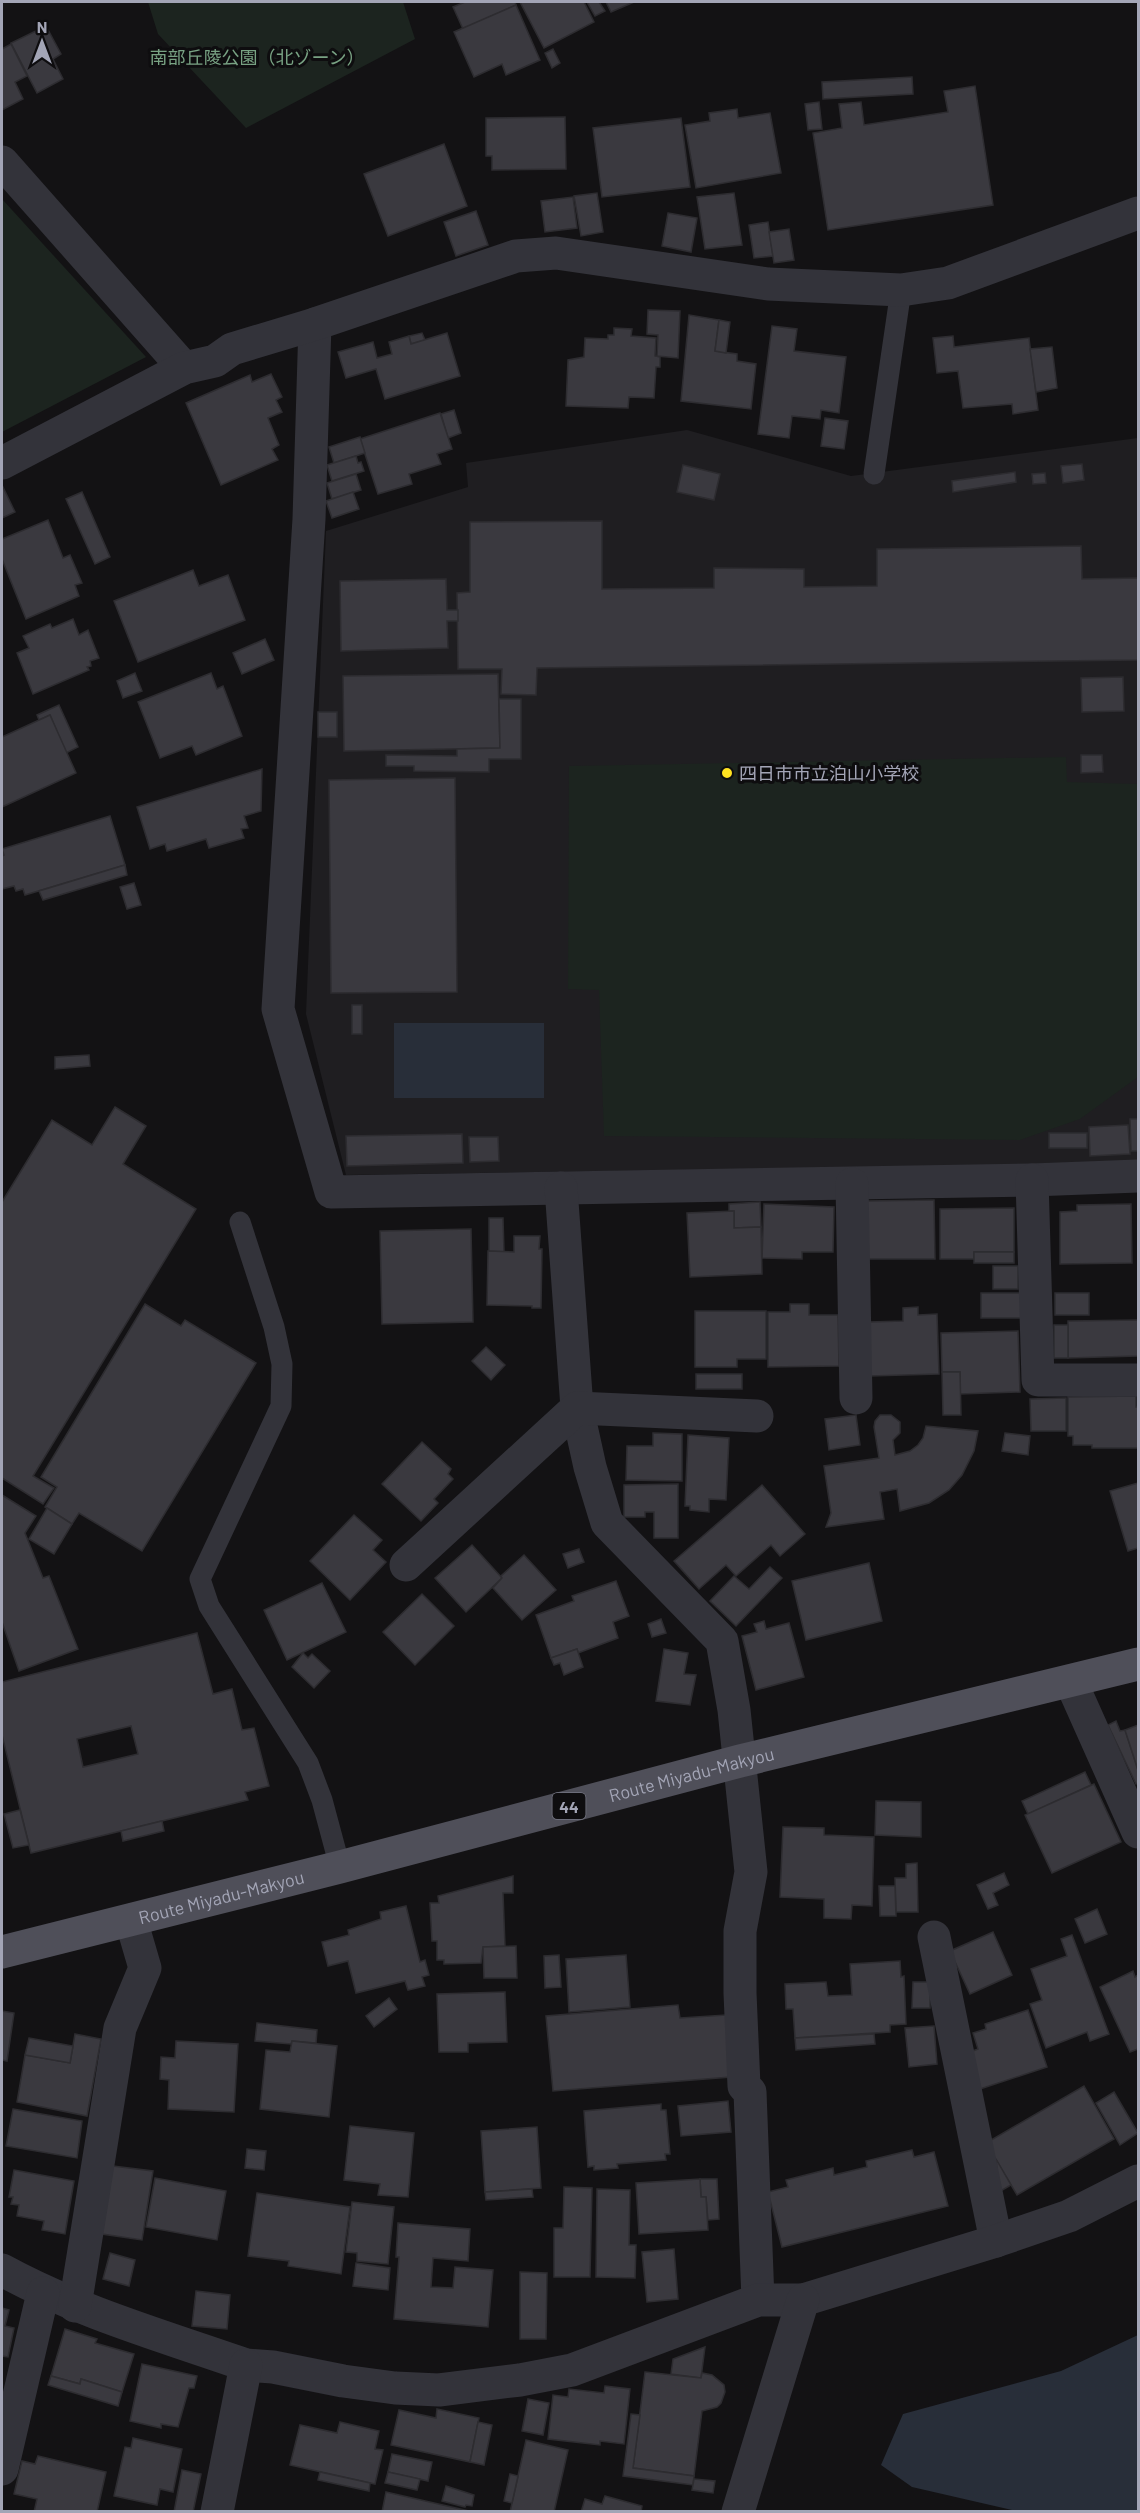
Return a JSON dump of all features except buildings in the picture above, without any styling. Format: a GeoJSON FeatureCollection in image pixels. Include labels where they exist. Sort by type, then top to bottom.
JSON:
{"type":"FeatureCollection","features":[{"type":"Feature","properties":{"kind":"main road","name":"Route Miyadu-Makyou"},"geometry":{"type":"LineString","coordinates":[[2,1952],[339,1867],[740,1761],[1138,1664]]}},
{"type":"Feature","properties":{"kind":"street"},"geometry":{"type":"LineString","coordinates":[[2,162],[183,368]]}},
{"type":"Feature","properties":{"kind":"street"},"geometry":{"type":"LineString","coordinates":[[2,463],[183,368],[215,361],[231,349],[315,324],[516,256],[556,253],[768,284],[901,290],[948,283],[1138,213]]}},
{"type":"Feature","properties":{"kind":"street"},"geometry":{"type":"LineString","coordinates":[[315,324],[309,519],[278,1009],[331,1192],[852,1184],[1138,1176]]}},
{"type":"Feature","properties":{"kind":"street"},"geometry":{"type":"LineString","coordinates":[[1032,1180],[1038,1380],[1138,1380]]}},
{"type":"Feature","properties":{"kind":"street"},"geometry":{"type":"LineString","coordinates":[[852,1184],[856,1398]]}},
{"type":"Feature","properties":{"kind":"street"},"geometry":{"type":"LineString","coordinates":[[561,1188],[577,1408],[590,1467],[607,1523],[722,1641],[734,1710],[751,1872],[740,1931],[740,1994],[744,2086],[750,2092],[758,2300]]}},
{"type":"Feature","properties":{"kind":"street"},"geometry":{"type":"LineString","coordinates":[[406,1565],[577,1408],[757,1416]]}},
{"type":"Feature","properties":{"kind":"street"},"geometry":{"type":"LineString","coordinates":[[1071,1682],[1138,1832]]}},
{"type":"Feature","properties":{"kind":"street"},"geometry":{"type":"LineString","coordinates":[[75,2306],[120,2028],[145,1968],[132,1920]]}},
{"type":"Feature","properties":{"kind":"street"},"geometry":{"type":"LineString","coordinates":[[934,1936],[996,2241]]}},
{"type":"Feature","properties":{"kind":"street"},"geometry":{"type":"LineString","coordinates":[[2,2270],[43,2293],[75,2306],[246,2365],[273,2367],[343,2381],[395,2388],[439,2390],[520,2380],[572,2370],[758,2300],[803,2300],[996,2241],[1069,2216],[1138,2181]]}},
{"type":"Feature","properties":{"kind":"street"},"geometry":{"type":"LineString","coordinates":[[2,2469],[43,2293]]}},
{"type":"Feature","properties":{"kind":"street"},"geometry":{"type":"LineString","coordinates":[[738,2511],[803,2300]]}},
{"type":"Feature","properties":{"kind":"street"},"geometry":{"type":"LineString","coordinates":[[217,2511],[246,2365]]}},
{"type":"Feature","properties":{"kind":"lane"},"geometry":{"type":"LineString","coordinates":[[874,474],[901,290]]}},
{"type":"Feature","properties":{"kind":"lane"},"geometry":{"type":"LineString","coordinates":[[240,1222],[274,1327],[282,1364],[281,1406],[200,1579],[209,1606],[308,1763],[322,1800],[339,1867]]}},
{"type":"Feature","properties":{"kind":"shaded area","name":"四日市市立泊山小学校"},"geometry":{"type":"Polygon","coordinates":[[[687,430],[851,476],[1138,438],[1138,1163],[346,1175],[306,1014],[326,531],[468,487],[466,463],[687,430]]]}},
{"type":"Feature","properties":{"kind":"shaded area"},"geometry":{"type":"Polygon","coordinates":[[[394,1023],[544,1023],[544,1098],[394,1098],[394,1023]]]}},
{"type":"Feature","properties":{"kind":"shaded area"},"geometry":{"type":"Polygon","coordinates":[[[1138,2335],[1138,2511],[1012,2510],[912,2487],[881,2465],[903,2414],[1061,2371],[1138,2335]]]}},
{"type":"Feature","properties":{"kind":"green space","name":"南部丘陵公園（北ゾーン）"},"geometry":{"type":"Polygon","coordinates":[[[148,2],[403,2],[415,39],[246,128],[158,34],[148,2]]]}},
{"type":"Feature","properties":{"kind":"green space"},"geometry":{"type":"Polygon","coordinates":[[[2,199],[146,357],[2,432],[2,199]]]}},
{"type":"Feature","properties":{"kind":"green space"},"geometry":{"type":"Polygon","coordinates":[[[1066,757],[1067,782],[1138,784],[1138,1077],[1080,1119],[1020,1140],[604,1136],[599,990],[568,989],[569,766],[1066,757]]]}},
{"type":"Feature","properties":{"kind":"place","name":"四日市市立泊山小学校"},"geometry":{"type":"Point","coordinates":[727,773]}}]}
